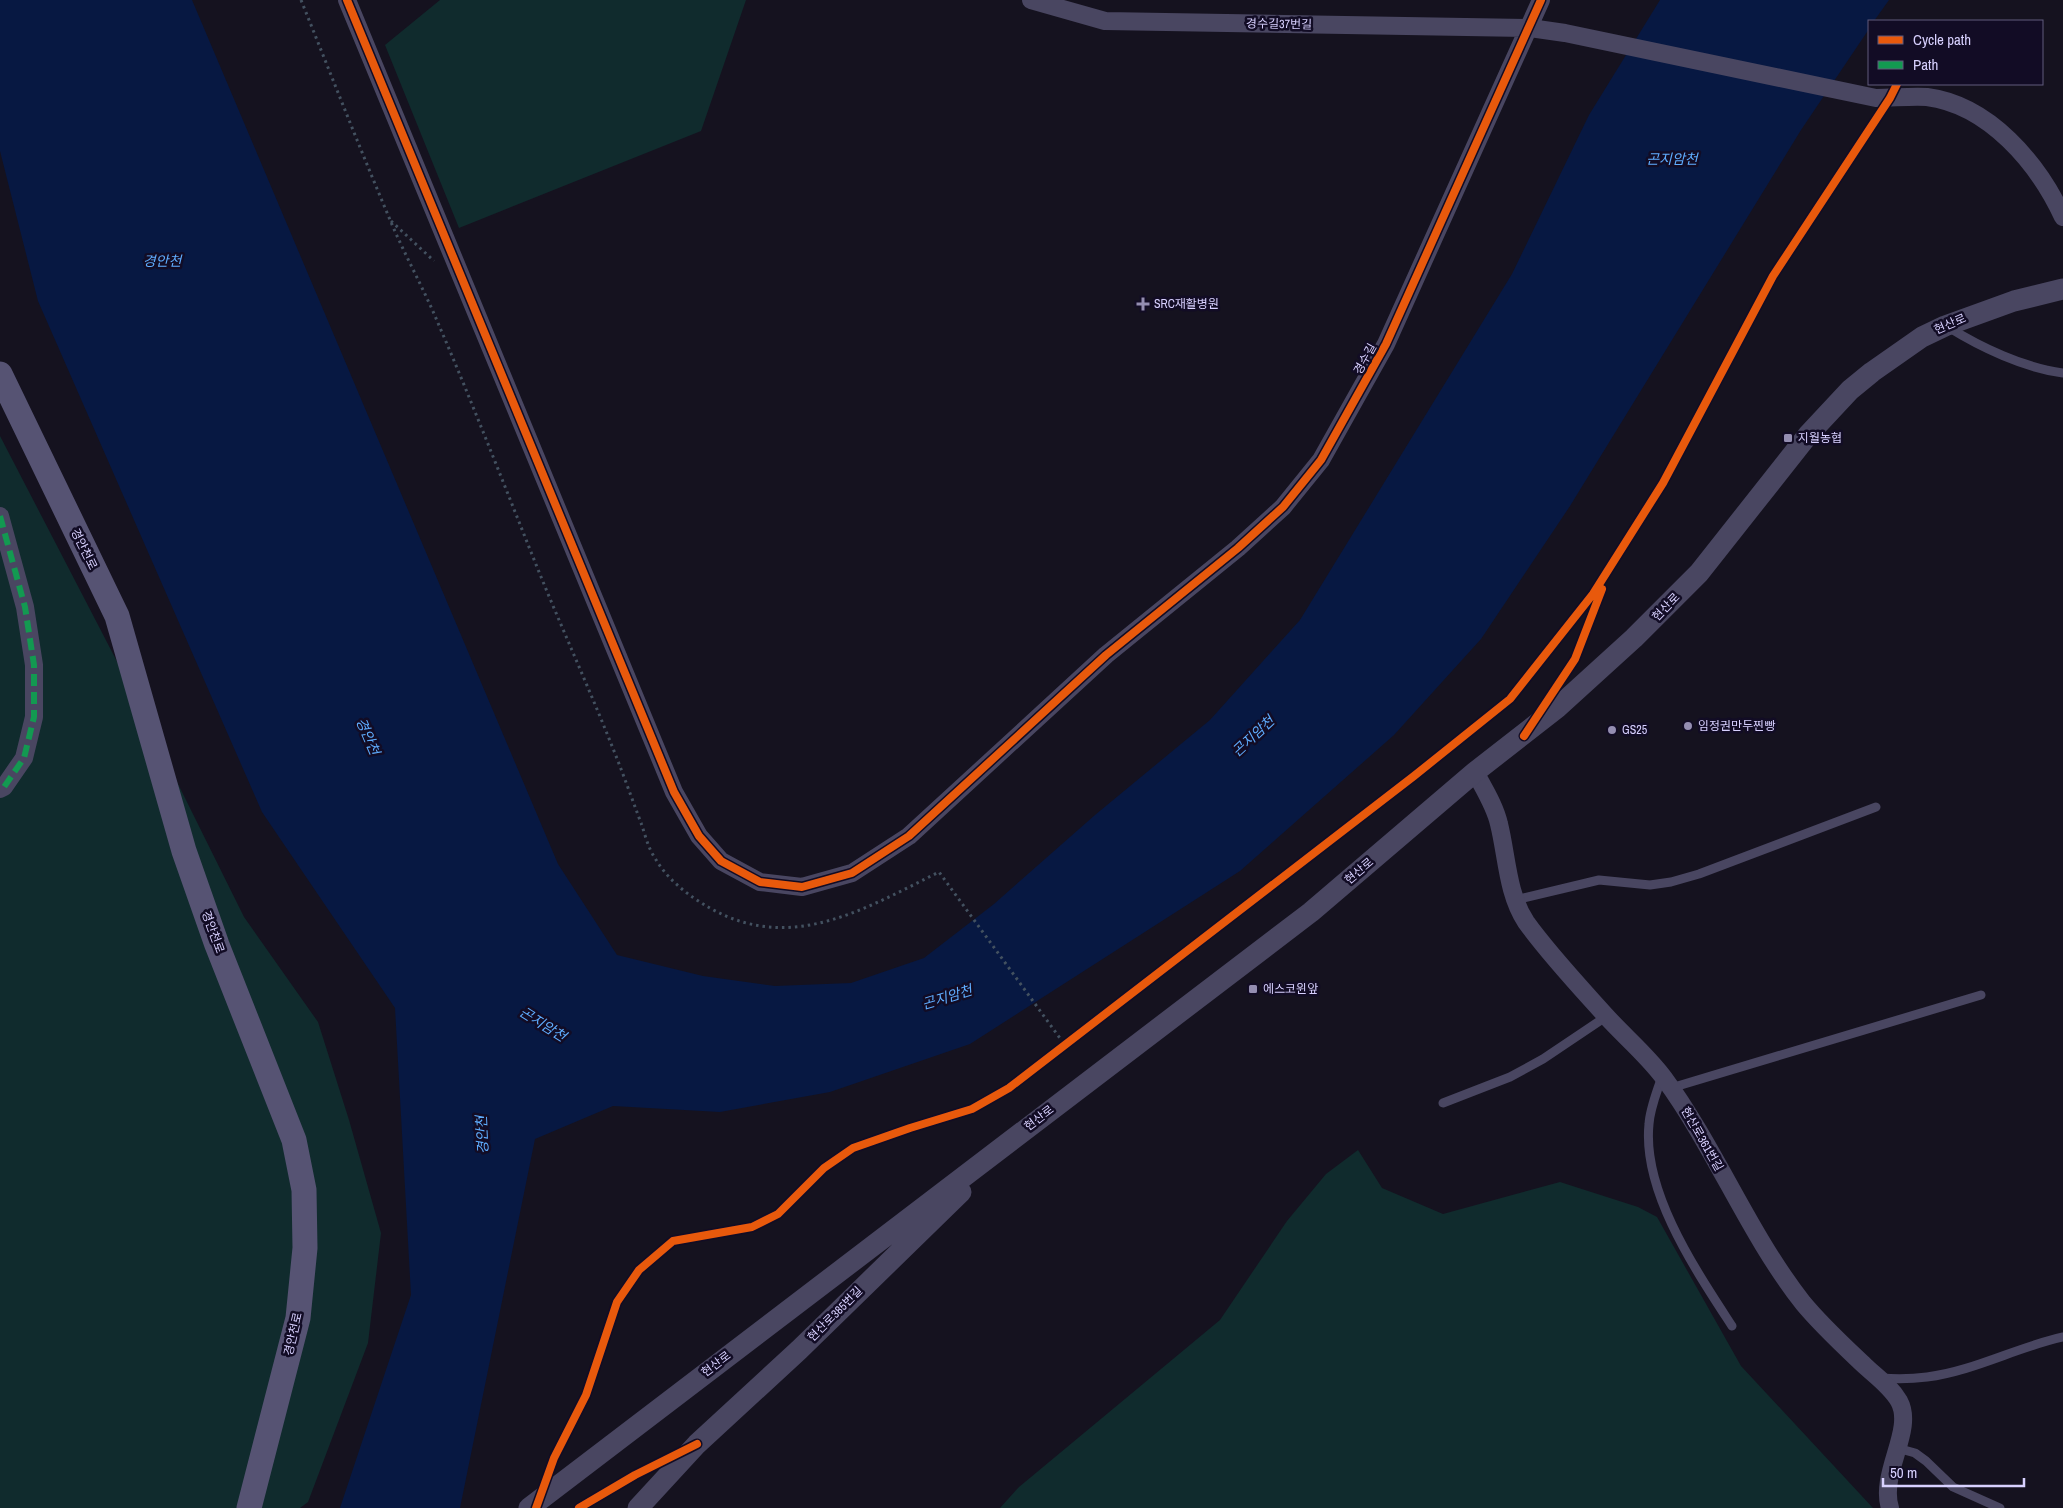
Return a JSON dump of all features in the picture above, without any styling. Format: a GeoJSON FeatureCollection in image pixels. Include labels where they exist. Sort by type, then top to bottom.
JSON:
{"type":"FeatureCollection","features":[{"type":"Feature","properties":{"kind":"main road","name":"경안천로"},"geometry":{"type":"LineString","coordinates":[[0,374],[117,616],[184,851],[217,945],[294,1140],[304,1190],[305,1248],[298,1318],[249,1508]]}},
{"type":"Feature","properties":{"kind":"street","name":"경수길"},"geometry":{"type":"LineString","coordinates":[[347,0],[674,792],[698,836],[721,861],[760,882],[802,887],[852,873],[909,836],[1106,655],[1238,548],[1283,507],[1321,460],[1386,344],[1541,0]]}},
{"type":"Feature","properties":{"kind":"street","name":"경수길37번길"},"geometry":{"type":"LineString","coordinates":[[1031,0],[1106,21],[1530,28],[1565,33],[1876,98],[1927,98],[1971,112],[1991,124],[2010,139],[2028,161],[2063,217]]}},
{"type":"Feature","properties":{"kind":"street","name":"현산로"},"geometry":{"type":"LineString","coordinates":[[529,1508],[622,1435],[1311,912],[1475,772],[1557,708],[1634,638],[1699,573],[1808,435],[1850,390],[1898,352],[1922,337],[1945,326],[2014,300],[2063,289]]}},
{"type":"Feature","properties":{"kind":"street"},"geometry":{"type":"LineString","coordinates":[[0,516],[25,608],[34,665],[34,717],[24,758],[0,790]]}},
{"type":"Feature","properties":{"kind":"street","name":"현산로361번길"},"geometry":{"type":"LineString","coordinates":[[1475,772],[1489,797],[1499,822],[1509,876],[1516,900],[1525,920],[1540,940],[1666,1082],[1694,1122],[1770,1255],[1804,1303],[1832,1336],[1890,1388],[1900,1402],[1904,1426],[1889,1481],[1888,1500],[1890,1508]]}},
{"type":"Feature","properties":{"kind":"street","name":"현산로385번길"},"geometry":{"type":"LineString","coordinates":[[638,1508],[697,1444],[799,1350],[1034,1122]]}},
{"type":"Feature","properties":{"kind":"lane"},"geometry":{"type":"LineString","coordinates":[[1945,326],[1970,341],[1994,351],[2037,368],[2063,373]]}},
{"type":"Feature","properties":{"kind":"lane"},"geometry":{"type":"LineString","coordinates":[[1516,900],[1599,880],[1650,885],[1671,882],[1699,874],[1876,806]]}},
{"type":"Feature","properties":{"kind":"lane"},"geometry":{"type":"LineString","coordinates":[[1732,1326],[1689,1259],[1657,1185],[1650,1157],[1649,1124],[1654,1100],[1666,1082],[1981,995]]}},
{"type":"Feature","properties":{"kind":"lane"},"geometry":{"type":"LineString","coordinates":[[1443,1103],[1501,1081],[1535,1064],[1607,1016]]}},
{"type":"Feature","properties":{"kind":"lane"},"geometry":{"type":"LineString","coordinates":[[1878,1378],[1928,1377],[1971,1366],[2033,1344],[2063,1337]]}},
{"type":"Feature","properties":{"kind":"lane"},"geometry":{"type":"LineString","coordinates":[[1897,1448],[1915,1453],[1953,1487],[2000,1508]]}},
{"type":"Feature","properties":{"kind":"path"},"geometry":{"type":"LineString","coordinates":[[301,0],[389,218],[437,321],[566,639],[609,739],[654,856]]}},
{"type":"Feature","properties":{"kind":"path"},"geometry":{"type":"LineString","coordinates":[[389,218],[441,267],[461,277]]}},
{"type":"Feature","properties":{"kind":"path"},"geometry":{"type":"LineString","coordinates":[[946,882],[1065,1045]]}},
{"type":"Feature","properties":{"kind":"path"},"geometry":{"type":"LineString","coordinates":[[1058,1050],[1072,1039]]}},
{"type":"Feature","properties":{"kind":"green space"},"geometry":{"type":"Polygon","coordinates":[[[440,0],[746,0],[701,131],[459,228],[385,45],[440,0]]]}},
{"type":"Feature","properties":{"kind":"green space"},"geometry":{"type":"Polygon","coordinates":[[[0,436],[124,675],[244,917],[318,1022],[349,1120],[381,1233],[368,1343],[308,1502],[300,1508],[0,1508],[0,436]]]}},
{"type":"Feature","properties":{"kind":"green space"},"geometry":{"type":"Polygon","coordinates":[[[1358,1150],[1382,1188],[1443,1214],[1560,1182],[1638,1207],[1657,1217],[1741,1366],[1873,1508],[1000,1508],[1019,1487],[1220,1320],[1287,1221],[1326,1174],[1358,1150]]]}},
{"type":"Feature","properties":{"kind":"water"},"geometry":{"type":"Polygon","coordinates":[[[0,0],[192,0],[558,864],[617,955],[703,976],[775,986],[851,983],[924,958],[994,904],[1095,815],[1210,720],[1300,620],[1512,274],[1589,115],[1660,0],[1889,0],[1875,20],[1868,20],[1868,30],[1801,130],[1570,506],[1481,639],[1394,735],[1240,871],[970,1044],[830,1092],[720,1112],[613,1106],[535,1139],[460,1508],[340,1508],[411,1295],[395,1008],[262,812],[38,301],[0,151],[0,0]]]}},
{"type":"Feature","properties":{"kind":"marked path"},"geometry":{"type":"LineString","coordinates":[[0,516],[25,607],[34,665],[34,717],[24,758],[4,787],[0,789]]}},
{"type":"Feature","properties":{"kind":"cycle path"},"geometry":{"type":"LineString","coordinates":[[347,0],[674,792],[699,836],[721,861],[760,882],[802,887],[852,873],[909,836],[1106,655],[1238,548],[1283,507],[1321,460],[1386,344],[1541,0]]}},
{"type":"Feature","properties":{"kind":"cycle path"},"geometry":{"type":"LineString","coordinates":[[536,1508],[554,1458],[586,1395],[617,1302],[639,1270],[673,1241],[752,1227],[778,1214],[824,1168],[853,1148],[972,1109],[1009,1088],[1414,776],[1510,699],[1593,594],[1663,483],[1773,276],[1890,98],[1896,85]]}},
{"type":"Feature","properties":{"kind":"cycle path"},"geometry":{"type":"LineString","coordinates":[[1524,736],[1575,659],[1602,589]]}},
{"type":"Feature","properties":{"kind":"cycle path"},"geometry":{"type":"LineString","coordinates":[[579,1508],[635,1475],[697,1444]]}},
{"type":"Feature","properties":{"kind":"place","name":"SRC재활병원"},"geometry":{"type":"Point","coordinates":[1143,304]}},
{"type":"Feature","properties":{"kind":"place","name":"지월농협"},"geometry":{"type":"Point","coordinates":[1788,438]}},
{"type":"Feature","properties":{"kind":"place","name":"임정권만두찐빵"},"geometry":{"type":"Point","coordinates":[1688,726]}},
{"type":"Feature","properties":{"kind":"place","name":"GS25"},"geometry":{"type":"Point","coordinates":[1612,730]}},
{"type":"Feature","properties":{"kind":"place","name":"에스코윈앞"},"geometry":{"type":"Point","coordinates":[1253,989]}},
{"type":"Feature","properties":{"kind":"water label","name":"곤지암천"},"geometry":{"type":"Point","coordinates":[1672,159]}},
{"type":"Feature","properties":{"kind":"water label","name":"경안천"},"geometry":{"type":"Point","coordinates":[162,261]}},
{"type":"Feature","properties":{"kind":"water label","name":"경안천"},"geometry":{"type":"Point","coordinates":[368,736]}},
{"type":"Feature","properties":{"kind":"water label","name":"곤지암천"},"geometry":{"type":"Point","coordinates":[1253,736]}},
{"type":"Feature","properties":{"kind":"water label","name":"곤지암천"},"geometry":{"type":"Point","coordinates":[947,997]}},
{"type":"Feature","properties":{"kind":"water label","name":"곤지암천"},"geometry":{"type":"Point","coordinates":[543,1024]}},
{"type":"Feature","properties":{"kind":"water label","name":"경안천"},"geometry":{"type":"Point","coordinates":[482,1135]}}]}
